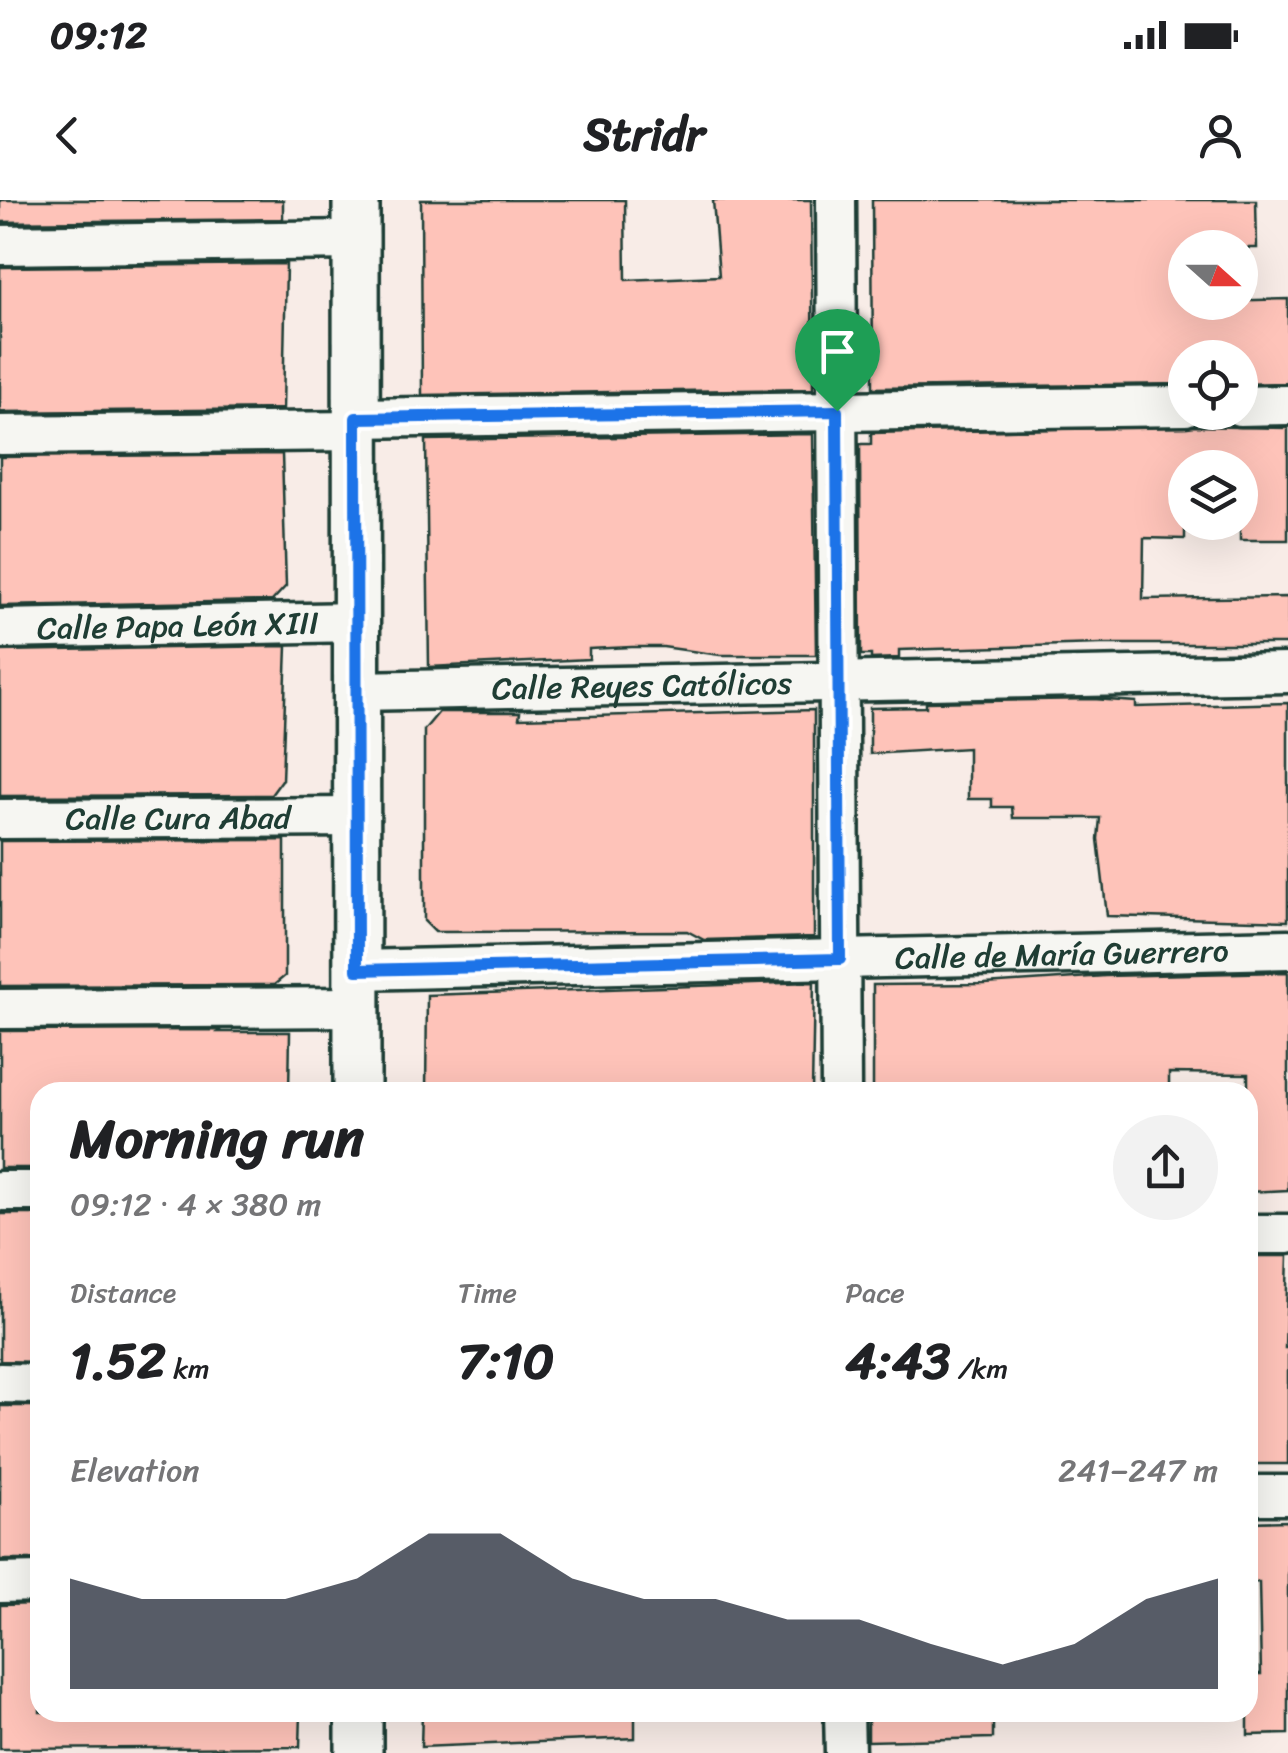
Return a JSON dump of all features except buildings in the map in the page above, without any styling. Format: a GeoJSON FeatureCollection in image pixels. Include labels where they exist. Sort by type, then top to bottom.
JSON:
{"type":"FeatureCollection","features":[{"type":"Feature","properties":{"kind":"street"},"geometry":{"type":"LineString","coordinates":[[836,200],[841,1082]]}},
{"type":"Feature","properties":{"kind":"street"},"geometry":{"type":"LineString","coordinates":[[0,245],[356,220],[357,1082]]}},
{"type":"Feature","properties":{"kind":"street"},"geometry":{"type":"LineString","coordinates":[[1258,406],[1288,405]]}},
{"type":"Feature","properties":{"kind":"street"},"geometry":{"type":"LineString","coordinates":[[0,435],[837,411],[1168,406]]}},
{"type":"Feature","properties":{"kind":"street","name":"Calle Papa León XIII"},"geometry":{"type":"LineString","coordinates":[[0,629],[356,622]]}},
{"type":"Feature","properties":{"kind":"street","name":"Calle Reyes Católicos"},"geometry":{"type":"LineString","coordinates":[[356,691],[1288,673]]}},
{"type":"Feature","properties":{"kind":"street","name":"Calle Cura Abad"},"geometry":{"type":"LineString","coordinates":[[0,819],[356,817]]}},
{"type":"Feature","properties":{"kind":"street","name":"Calle de María Guerrero"},"geometry":{"type":"LineString","coordinates":[[0,1009],[840,959],[1288,948]]}},
{"type":"Feature","properties":{"kind":"street"},"geometry":{"type":"LineString","coordinates":[[0,1191],[30,1192]]}},
{"type":"Feature","properties":{"kind":"street"},"geometry":{"type":"LineString","coordinates":[[1258,1234],[1288,1234]]}},
{"type":"Feature","properties":{"kind":"street"},"geometry":{"type":"LineString","coordinates":[[0,1383],[30,1384]]}},
{"type":"Feature","properties":{"kind":"street"},"geometry":{"type":"LineString","coordinates":[[1258,1495],[1288,1494]]}},
{"type":"Feature","properties":{"kind":"street"},"geometry":{"type":"LineString","coordinates":[[0,1582],[30,1582]]}},
{"type":"Feature","properties":{"kind":"street"},"geometry":{"type":"LineString","coordinates":[[359,1722],[359,1753]]}},
{"type":"Feature","properties":{"kind":"street"},"geometry":{"type":"LineString","coordinates":[[844,1722],[845,1753]]}},
{"type":"Feature","properties":{"kind":"route"},"geometry":{"type":"LineString","coordinates":[[837,411],[840,959],[357,970],[356,418],[837,411]]}}]}
